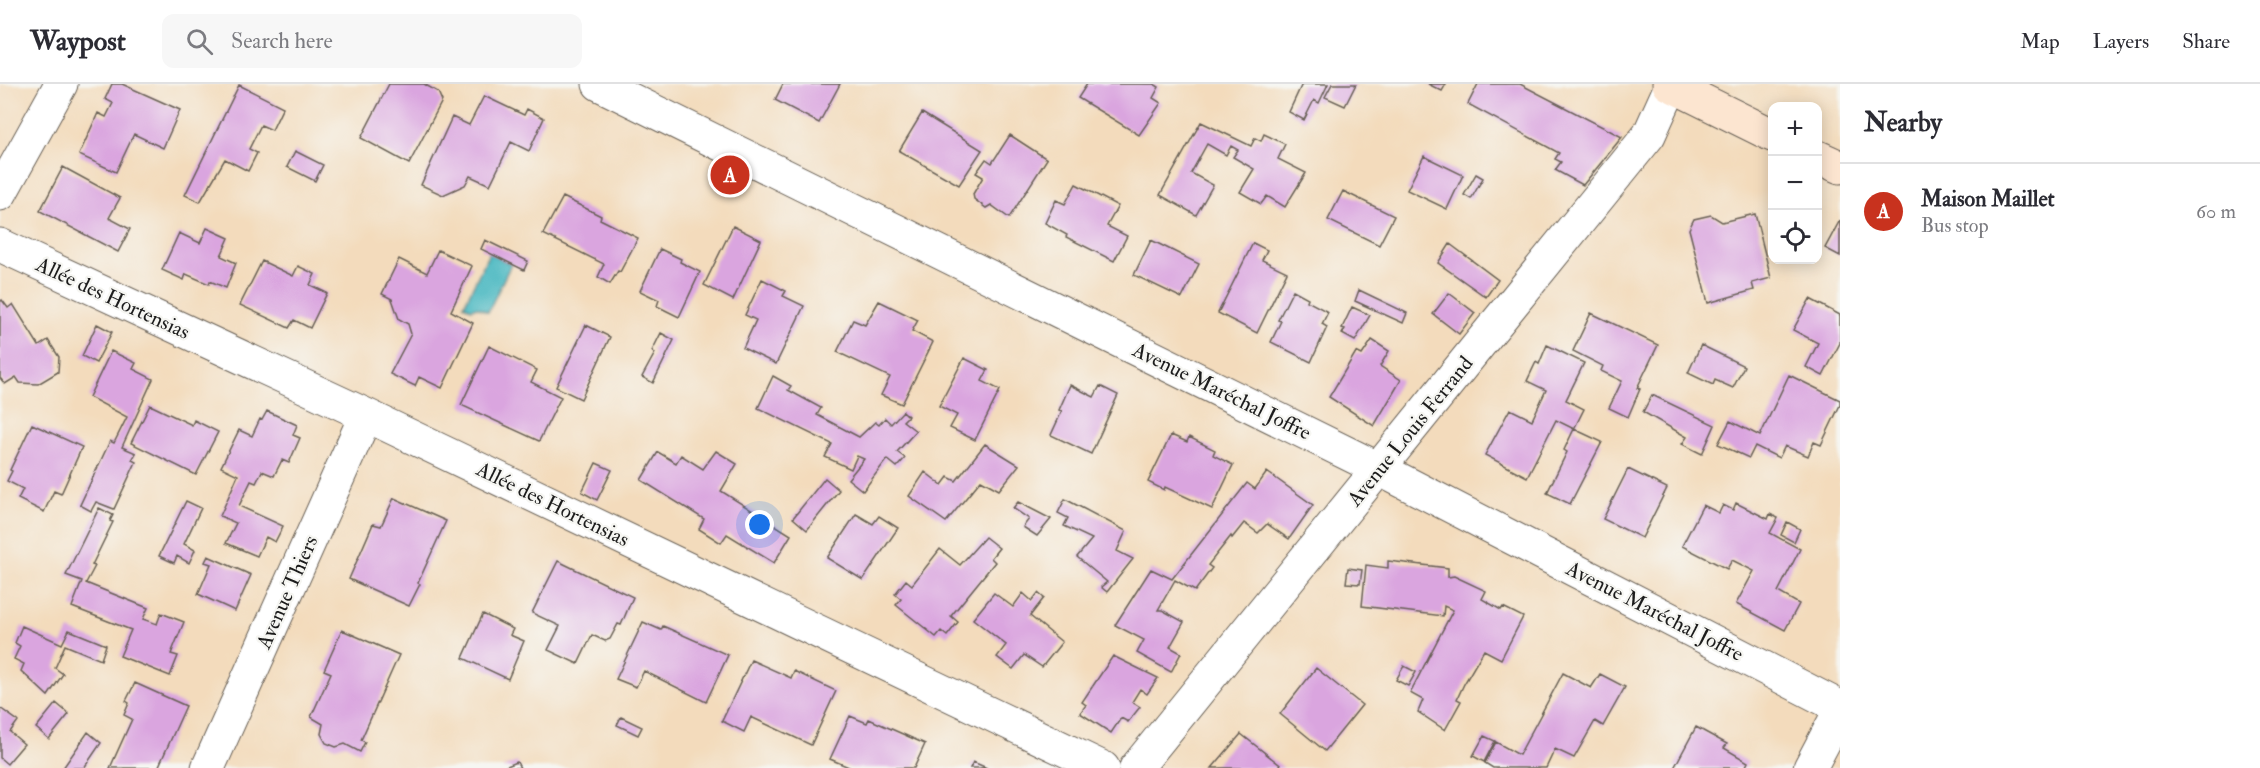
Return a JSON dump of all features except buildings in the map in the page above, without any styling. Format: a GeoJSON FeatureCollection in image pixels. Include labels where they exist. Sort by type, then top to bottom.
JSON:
{"type":"FeatureCollection","features":[{"type":"Feature","properties":{"kind":"street"},"geometry":{"type":"LineString","coordinates":[[0,194],[61,84]]}},
{"type":"Feature","properties":{"kind":"street","name":"Avenue Maréchal Joffre"},"geometry":{"type":"LineString","coordinates":[[599,84],[1379,469],[1840,709]]}},
{"type":"Feature","properties":{"kind":"street"},"geometry":{"type":"LineString","coordinates":[[1671,84],[1768,132]]}},
{"type":"Feature","properties":{"kind":"street","name":"Avenue Louis Ferrand"},"geometry":{"type":"LineString","coordinates":[[1136,768],[1649,135],[1671,84]]}},
{"type":"Feature","properties":{"kind":"street"},"geometry":{"type":"LineString","coordinates":[[1822,158],[1840,167]]}},
{"type":"Feature","properties":{"kind":"street","name":"Allée des Hortensias"},"geometry":{"type":"LineString","coordinates":[[0,245],[366,415],[1103,768]]}},
{"type":"Feature","properties":{"kind":"street","name":"Avenue Thiers"},"geometry":{"type":"LineString","coordinates":[[208,768],[366,415]]}},
{"type":"Feature","properties":{"kind":"street"},"geometry":{"type":"LineString","coordinates":[[1810,768],[1840,709]]}},
{"type":"Feature","properties":{"kind":"water"},"geometry":{"type":"Polygon","coordinates":[[[489,253],[511,264],[488,312],[477,307],[471,309],[464,305],[489,253]]]}},
{"type":"Feature","properties":{"kind":"place","name":"Maison Maillet"},"geometry":{"type":"Point","coordinates":[730,175]}}]}
